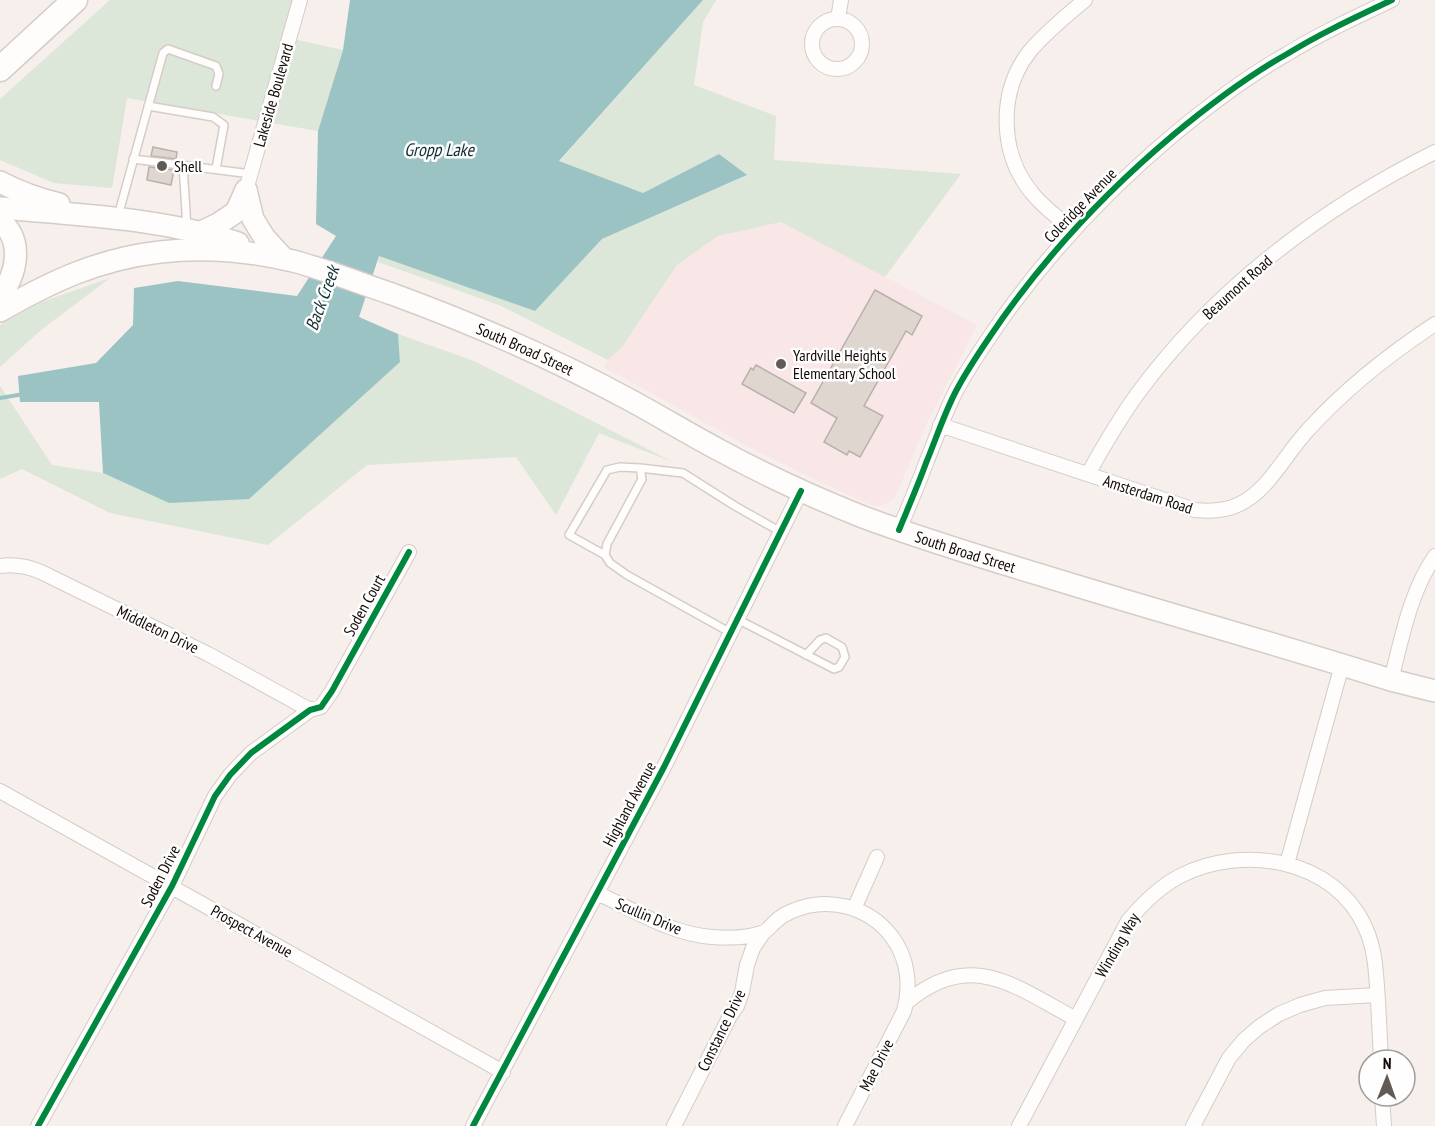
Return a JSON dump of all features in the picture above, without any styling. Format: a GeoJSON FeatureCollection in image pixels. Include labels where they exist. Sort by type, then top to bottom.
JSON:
{"type":"FeatureCollection","features":[{"type":"Feature","properties":{"kind":"highway"},"geometry":{"type":"LineString","coordinates":[[0,52],[63,0]]}},
{"type":"Feature","properties":{"kind":"highway"},"geometry":{"type":"LineString","coordinates":[[0,69],[75,0]]}},
{"type":"Feature","properties":{"kind":"main road"},"geometry":{"type":"LineString","coordinates":[[0,182],[42,199],[142,221]]}},
{"type":"Feature","properties":{"kind":"main road"},"geometry":{"type":"LineString","coordinates":[[193,231],[218,224],[236,212],[248,182]]}},
{"type":"Feature","properties":{"kind":"main road"},"geometry":{"type":"LineString","coordinates":[[248,182],[253,219],[264,237],[289,260]]}},
{"type":"Feature","properties":{"kind":"main road","name":"South Broad Street"},"geometry":{"type":"LineString","coordinates":[[0,208],[142,221],[193,231],[334,274],[500,337],[579,374],[801,491],[899,531],[1115,598],[1435,691]]}},
{"type":"Feature","properties":{"kind":"main road"},"geometry":{"type":"LineString","coordinates":[[0,221],[12,235],[16,247],[16,258],[12,274],[0,296]]}},
{"type":"Feature","properties":{"kind":"main road","name":"South Broad Street"},"geometry":{"type":"LineString","coordinates":[[0,311],[66,276],[100,264],[130,257],[160,252],[197,250],[228,251],[289,260]]}},
{"type":"Feature","properties":{"kind":"street","name":"Lakeside Boulevard"},"geometry":{"type":"LineString","coordinates":[[248,182],[300,0]]}},
{"type":"Feature","properties":{"kind":"street"},"geometry":{"type":"LineString","coordinates":[[838,19],[841,0]]}},
{"type":"Feature","properties":{"kind":"street","name":"Coleridge Avenue"},"geometry":{"type":"LineString","coordinates":[[899,531],[956,390],[986,341],[1022,291],[1072,230],[1155,151],[1236,86],[1327,31],[1392,0]]}},
{"type":"Feature","properties":{"kind":"street"},"geometry":{"type":"LineString","coordinates":[[1072,230],[1032,194],[1022,178],[1013,160],[1006,121],[1008,101],[1020,66],[1037,44],[1079,2]]}},
{"type":"Feature","properties":{"kind":"street","name":"Beaumont Road"},"geometry":{"type":"LineString","coordinates":[[1088,474],[1111,433],[1167,357],[1199,321],[1239,283],[1323,217],[1362,192],[1435,152]]}},
{"type":"Feature","properties":{"kind":"street","name":"Amsterdam Road"},"geometry":{"type":"LineString","coordinates":[[940,425],[1195,510],[1210,512],[1226,510],[1252,496],[1307,431],[1374,367],[1435,324]]}},
{"type":"Feature","properties":{"kind":"street","name":"Highland Avenue"},"geometry":{"type":"LineString","coordinates":[[473,1126],[664,767],[801,491]]}},
{"type":"Feature","properties":{"kind":"street","name":"Soden Court"},"geometry":{"type":"LineString","coordinates":[[343,671],[409,552]]}},
{"type":"Feature","properties":{"kind":"street"},"geometry":{"type":"LineString","coordinates":[[1391,680],[1411,605],[1435,556]]}},
{"type":"Feature","properties":{"kind":"street","name":"Middleton Drive"},"geometry":{"type":"LineString","coordinates":[[0,566],[13,564],[28,566],[41,572],[208,654],[310,710]]}},
{"type":"Feature","properties":{"kind":"street"},"geometry":{"type":"LineString","coordinates":[[1287,864],[1342,665]]}},
{"type":"Feature","properties":{"kind":"street","name":"Soden Drive"},"geometry":{"type":"LineString","coordinates":[[38,1126],[172,886],[215,796],[230,775],[251,753],[310,710],[321,707],[343,671]]}},
{"type":"Feature","properties":{"kind":"street","name":"Prospect Avenue"},"geometry":{"type":"LineString","coordinates":[[0,791],[503,1072]]}},
{"type":"Feature","properties":{"kind":"street"},"geometry":{"type":"LineString","coordinates":[[854,909],[877,858]]}},
{"type":"Feature","properties":{"kind":"street","name":"Winding Way"},"geometry":{"type":"LineString","coordinates":[[1019,1126],[1128,921],[1143,903],[1161,888],[1197,868],[1217,862],[1256,859],[1287,864],[1325,881],[1356,911],[1372,944],[1376,961],[1379,1048]]}},
{"type":"Feature","properties":{"kind":"street","name":"Scullin Drive"},"geometry":{"type":"LineString","coordinates":[[597,893],[668,927],[692,934],[736,937],[763,933]]}},
{"type":"Feature","properties":{"kind":"street"},"geometry":{"type":"LineString","coordinates":[[763,933],[783,916],[806,906],[839,904],[868,915],[882,925],[902,953],[908,985],[906,1003]]}},
{"type":"Feature","properties":{"kind":"street","name":"Constance Drive"},"geometry":{"type":"LineString","coordinates":[[674,1126],[737,1006],[747,964],[753,948],[763,933]]}},
{"type":"Feature","properties":{"kind":"street"},"geometry":{"type":"LineString","coordinates":[[906,1003],[935,983],[970,975],[986,976],[1007,982],[1076,1019]]}},
{"type":"Feature","properties":{"kind":"street"},"geometry":{"type":"LineString","coordinates":[[1193,1126],[1229,1058],[1260,1026],[1279,1014],[1325,998],[1377,995]]}},
{"type":"Feature","properties":{"kind":"street","name":"Mae Drive"},"geometry":{"type":"LineString","coordinates":[[845,1126],[906,1003]]}},
{"type":"Feature","properties":{"kind":"street"},"geometry":{"type":"LineString","coordinates":[[1383,1108],[1384,1126]]}},
{"type":"Feature","properties":{"kind":"lane"},"geometry":{"type":"LineString","coordinates":[[118,216],[163,53],[168,49],[216,66],[219,74],[216,86]]}},
{"type":"Feature","properties":{"kind":"lane"},"geometry":{"type":"LineString","coordinates":[[148,106],[213,117],[224,125],[216,169]]}},
{"type":"Feature","properties":{"kind":"lane"},"geometry":{"type":"LineString","coordinates":[[133,159],[216,169],[248,182]]}},
{"type":"Feature","properties":{"kind":"lane"},"geometry":{"type":"LineString","coordinates":[[183,165],[193,231]]}},
{"type":"Feature","properties":{"kind":"lane"},"geometry":{"type":"LineString","coordinates":[[731,633],[627,574],[610,563],[605,555],[569,534],[607,470],[620,467],[682,473],[781,532]]}},
{"type":"Feature","properties":{"kind":"lane"},"geometry":{"type":"LineString","coordinates":[[605,555],[607,544],[642,479],[640,468]]}},
{"type":"Feature","properties":{"kind":"lane"},"geometry":{"type":"LineString","coordinates":[[737,619],[806,655],[834,669],[845,657],[843,647],[826,638],[820,640],[806,655]]}},
{"type":"Feature","properties":{"kind":"shaded area"},"geometry":{"type":"Polygon","coordinates":[[[110,0],[303,0],[293,39],[343,50],[318,131],[127,98],[112,188],[54,183],[0,160],[0,99],[110,0]]]}},
{"type":"Feature","properties":{"kind":"shaded area"},"geometry":{"type":"Polygon","coordinates":[[[703,0],[716,0],[703,22],[694,85],[776,116],[774,160],[961,174],[885,277],[781,222],[718,236],[677,265],[622,347],[608,360],[499,305],[378,262],[379,256],[535,311],[602,239],[746,176],[719,154],[643,193],[559,162],[703,0]]]}},
{"type":"Feature","properties":{"kind":"shaded area","name":"Yardville Heights Elementary School"},"geometry":{"type":"Polygon","coordinates":[[[781,222],[977,325],[926,425],[895,497],[888,503],[879,506],[871,505],[820,482],[749,447],[604,367],[622,347],[677,265],[718,236],[781,222]]]}},
{"type":"Feature","properties":{"kind":"shaded area"},"geometry":{"type":"Polygon","coordinates":[[[110,278],[41,330],[0,367],[0,325],[39,303],[110,278]]]}},
{"type":"Feature","properties":{"kind":"shaded area"},"geometry":{"type":"Polygon","coordinates":[[[398,334],[474,361],[675,463],[599,433],[556,515],[516,457],[367,465],[268,545],[110,513],[22,469],[0,479],[0,386],[52,465],[103,473],[169,503],[400,362],[398,334]]]}},
{"type":"Feature","properties":{"kind":"water","name":"Gropp Lake"},"geometry":{"type":"Polygon","coordinates":[[[350,0],[703,0],[559,161],[643,193],[719,154],[747,175],[602,239],[535,311],[379,256],[359,317],[398,334],[400,362],[249,499],[169,503],[103,473],[99,402],[20,402],[18,376],[96,363],[133,325],[134,288],[178,281],[297,296],[336,236],[316,224],[318,131],[343,50],[350,0]]]}},
{"type":"Feature","properties":{"kind":"building"},"geometry":{"type":"Polygon","coordinates":[[[153,147],[177,152],[176,159],[151,156],[153,147]]]}},
{"type":"Feature","properties":{"kind":"building"},"geometry":{"type":"Polygon","coordinates":[[[149,167],[174,170],[171,185],[147,180],[149,167]]]}},
{"type":"Feature","properties":{"kind":"building"},"geometry":{"type":"Polygon","coordinates":[[[875,290],[922,316],[912,335],[906,331],[864,406],[883,416],[860,457],[849,451],[847,455],[824,442],[837,418],[811,403],[875,290]]]}},
{"type":"Feature","properties":{"kind":"building"},"geometry":{"type":"Polygon","coordinates":[[[756,365],[806,393],[794,413],[742,384],[751,368],[753,370],[756,365]]]}},
{"type":"Feature","properties":{"kind":"waterway","name":"Back Creek"},"geometry":{"type":"LineString","coordinates":[[0,398],[24,394]]}},
{"type":"Feature","properties":{"kind":"cycle path"},"geometry":{"type":"LineString","coordinates":[[899,530],[948,409],[966,372],[1040,269],[1081,222],[1148,157],[1228,92],[1313,39],[1392,0]]}},
{"type":"Feature","properties":{"kind":"cycle path"},"geometry":{"type":"LineString","coordinates":[[473,1126],[664,767],[801,491]]}},
{"type":"Feature","properties":{"kind":"cycle path"},"geometry":{"type":"LineString","coordinates":[[38,1126],[172,886],[215,796],[230,775],[251,753],[310,710],[321,707],[409,552]]}},
{"type":"Feature","properties":{"kind":"place","name":"Shell"},"geometry":{"type":"Point","coordinates":[162,166]}},
{"type":"Feature","properties":{"kind":"place","name":"Yardville Heights Elementary School"},"geometry":{"type":"Point","coordinates":[781,364]}}]}
